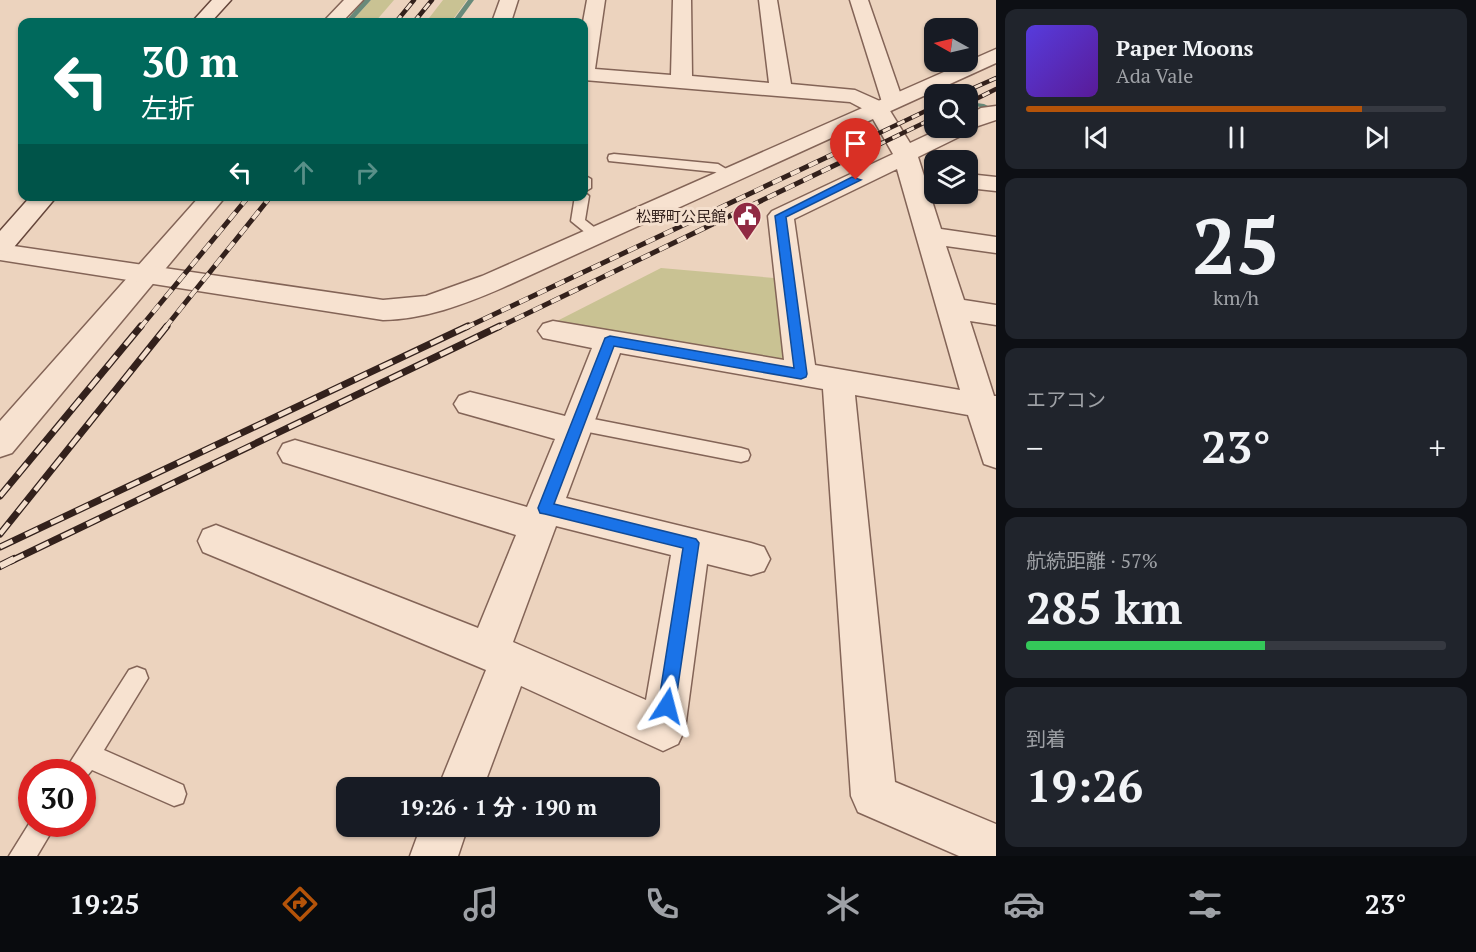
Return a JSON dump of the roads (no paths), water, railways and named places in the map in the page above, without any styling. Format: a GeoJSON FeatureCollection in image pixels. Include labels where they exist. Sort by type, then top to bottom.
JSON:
{"type":"FeatureCollection","features":[{"type":"Feature","properties":{"kind":"street"},"geometry":{"type":"LineString","coordinates":[[205,18],[222,0]]}},
{"type":"Feature","properties":{"kind":"street"},"geometry":{"type":"LineString","coordinates":[[336,18],[354,0]]}},
{"type":"Feature","properties":{"kind":"street"},"geometry":{"type":"LineString","coordinates":[[503,18],[509,0]]}},
{"type":"Feature","properties":{"kind":"street"},"geometry":{"type":"LineString","coordinates":[[588,49],[596,0]]}},
{"type":"Feature","properties":{"kind":"street"},"geometry":{"type":"LineString","coordinates":[[681,82],[682,0]]}},
{"type":"Feature","properties":{"kind":"street"},"geometry":{"type":"LineString","coordinates":[[768,0],[781,90]]}},
{"type":"Feature","properties":{"kind":"street"},"geometry":{"type":"LineString","coordinates":[[859,0],[884,104],[914,166],[929,236],[951,308],[988,407],[996,455]]}},
{"type":"Feature","properties":{"kind":"street"},"geometry":{"type":"LineString","coordinates":[[0,252],[383,310],[409,311],[448,300],[492,282],[996,55]]}},
{"type":"Feature","properties":{"kind":"street"},"geometry":{"type":"LineString","coordinates":[[588,74],[855,96],[884,104]]}},
{"type":"Feature","properties":{"kind":"street"},"geometry":{"type":"LineString","coordinates":[[978,118],[989,113],[996,114]]}},
{"type":"Feature","properties":{"kind":"street"},"geometry":{"type":"LineString","coordinates":[[914,166],[947,138]]}},
{"type":"Feature","properties":{"kind":"street"},"geometry":{"type":"LineString","coordinates":[[914,166],[893,162],[781,216],[820,377],[874,796],[996,848]]}},
{"type":"Feature","properties":{"kind":"street"},"geometry":{"type":"LineString","coordinates":[[978,182],[996,184]]}},
{"type":"Feature","properties":{"kind":"street"},"geometry":{"type":"LineString","coordinates":[[0,247],[41,201]]}},
{"type":"Feature","properties":{"kind":"street"},"geometry":{"type":"LineString","coordinates":[[0,444],[210,201]]}},
{"type":"Feature","properties":{"kind":"street"},"geometry":{"type":"LineString","coordinates":[[929,236],[996,245]]}},
{"type":"Feature","properties":{"kind":"street"},"geometry":{"type":"LineString","coordinates":[[951,308],[996,315]]}},
{"type":"Feature","properties":{"kind":"street"},"geometry":{"type":"LineString","coordinates":[[553,331],[988,407]]}},
{"type":"Feature","properties":{"kind":"street"},"geometry":{"type":"LineString","coordinates":[[463,777],[541,517],[610,341]]}},
{"type":"Feature","properties":{"kind":"street"},"geometry":{"type":"LineString","coordinates":[[470,404],[576,427]]}},
{"type":"Feature","properties":{"kind":"street"},"geometry":{"type":"LineString","coordinates":[[295,453],[541,517],[691,543],[752,558]]}},
{"type":"Feature","properties":{"kind":"street"},"geometry":{"type":"LineString","coordinates":[[216,541],[499,656],[663,729],[691,543]]}},
{"type":"Feature","properties":{"kind":"street"},"geometry":{"type":"LineString","coordinates":[[434,856],[441,837]]}},
{"type":"Feature","properties":{"kind":"lane"},"geometry":{"type":"LineString","coordinates":[[614,158],[718,168],[729,175]]}},
{"type":"Feature","properties":{"kind":"lane"},"geometry":{"type":"LineString","coordinates":[[581,201],[578,222],[597,235]]}},
{"type":"Feature","properties":{"kind":"lane"},"geometry":{"type":"LineString","coordinates":[[576,427],[741,455]]}},
{"type":"Feature","properties":{"kind":"lane"},"geometry":{"type":"LineString","coordinates":[[85,759],[137,678]]}},
{"type":"Feature","properties":{"kind":"lane"},"geometry":{"type":"LineString","coordinates":[[96,769],[174,794]]}},
{"type":"Feature","properties":{"kind":"lane"},"geometry":{"type":"LineString","coordinates":[[22,856],[34,837]]}},
{"type":"Feature","properties":{"kind":"waterway"},"geometry":{"type":"LineString","coordinates":[[352,18],[368,0]]}},
{"type":"Feature","properties":{"kind":"waterway"},"geometry":{"type":"LineString","coordinates":[[458,18],[471,0]]}},
{"type":"Feature","properties":{"kind":"waterway"},"geometry":{"type":"LineString","coordinates":[[978,105],[984,106]]}},
{"type":"Feature","properties":{"kind":"railway"},"geometry":{"type":"LineString","coordinates":[[399,18],[414,0]]}},
{"type":"Feature","properties":{"kind":"railway"},"geometry":{"type":"LineString","coordinates":[[417,18],[432,0]]}},
{"type":"Feature","properties":{"kind":"railway"},"geometry":{"type":"LineString","coordinates":[[978,86],[996,78]]}},
{"type":"Feature","properties":{"kind":"railway"},"geometry":{"type":"LineString","coordinates":[[978,98],[996,89]]}},
{"type":"Feature","properties":{"kind":"railway"},"geometry":{"type":"LineString","coordinates":[[854,145],[924,112]]}},
{"type":"Feature","properties":{"kind":"railway"},"geometry":{"type":"LineString","coordinates":[[878,145],[924,123]]}},
{"type":"Feature","properties":{"kind":"railway"},"geometry":{"type":"LineString","coordinates":[[465,328],[857,143]]}},
{"type":"Feature","properties":{"kind":"railway"},"geometry":{"type":"LineString","coordinates":[[497,328],[881,143]]}},
{"type":"Feature","properties":{"kind":"railway"},"geometry":{"type":"LineString","coordinates":[[140,328],[245,201]]}},
{"type":"Feature","properties":{"kind":"railway"},"geometry":{"type":"LineString","coordinates":[[165,328],[267,201]]}},
{"type":"Feature","properties":{"kind":"railway"},"geometry":{"type":"LineString","coordinates":[[0,496],[141,326]]}},
{"type":"Feature","properties":{"kind":"railway"},"geometry":{"type":"LineString","coordinates":[[0,534],[167,326]]}},
{"type":"Feature","properties":{"kind":"railway"},"geometry":{"type":"LineString","coordinates":[[0,547],[468,326]]}},
{"type":"Feature","properties":{"kind":"railway"},"geometry":{"type":"LineString","coordinates":[[11,561],[500,326]]}},
{"type":"Feature","properties":{"kind":"railway"},"geometry":{"type":"LineString","coordinates":[[0,566],[14,559]]}},
{"type":"Feature","properties":{"kind":"place","name":"松野町公民館"},"geometry":{"type":"Point","coordinates":[747,242]}}]}
